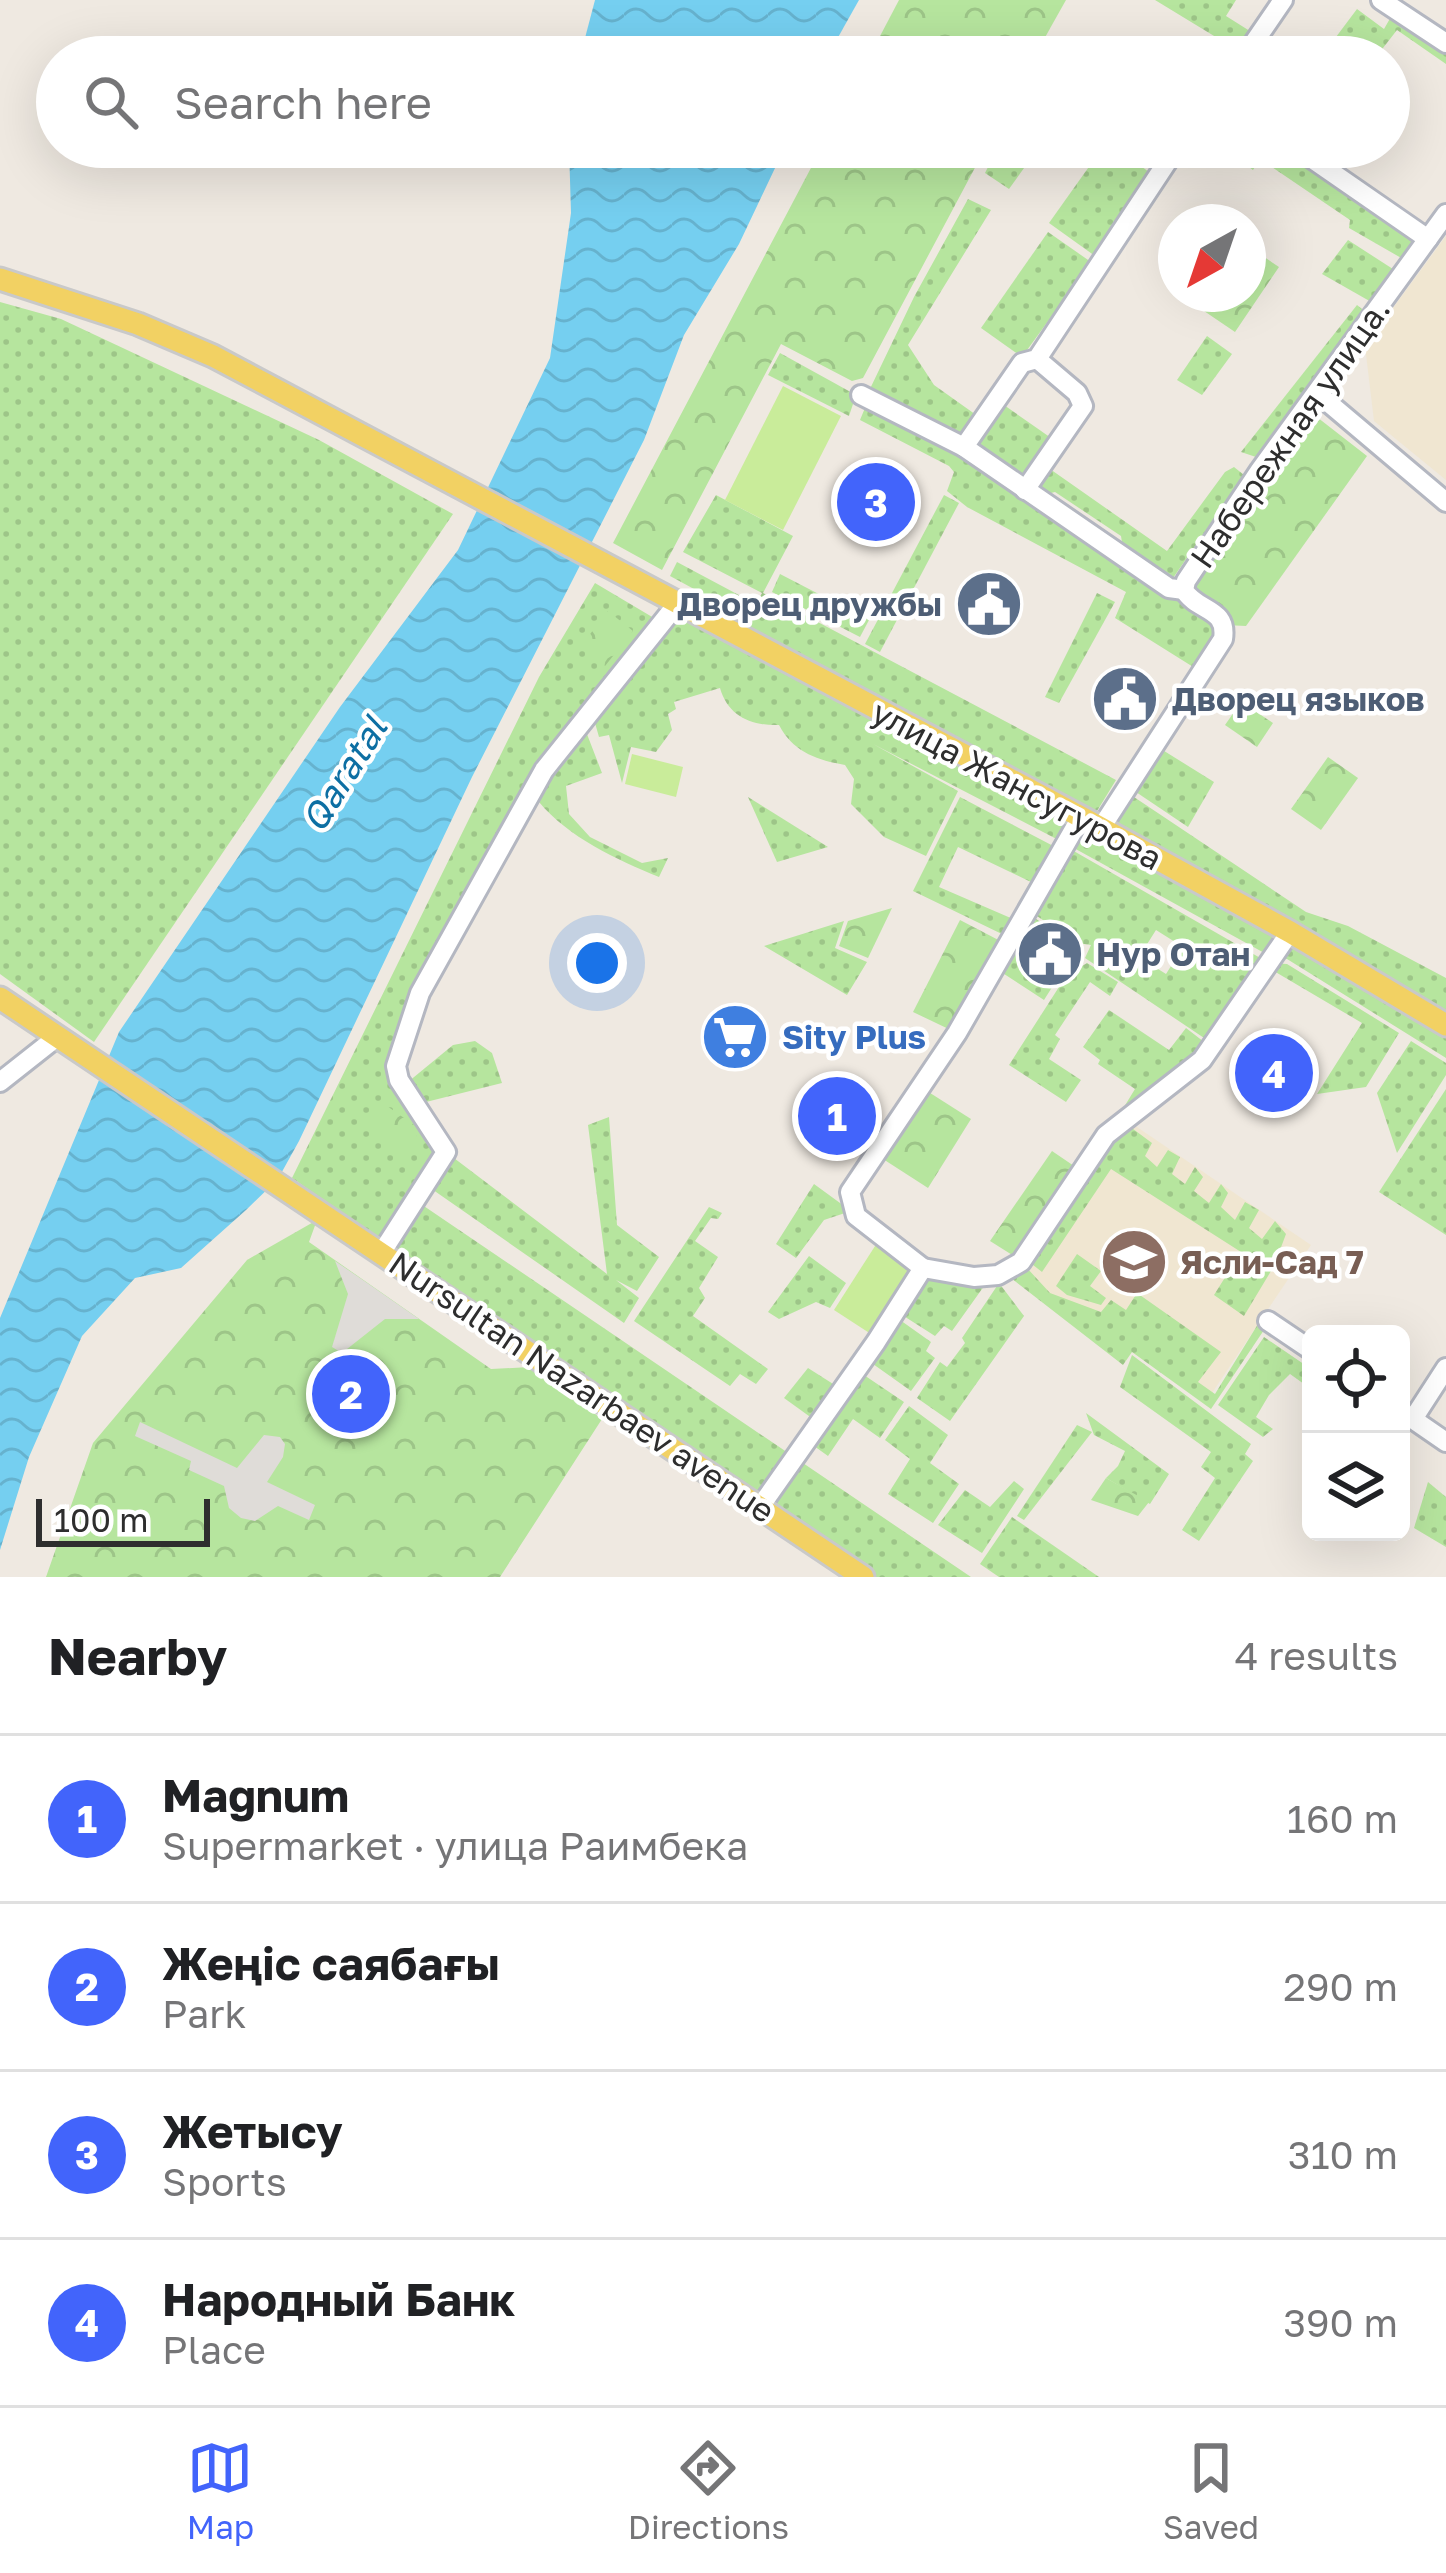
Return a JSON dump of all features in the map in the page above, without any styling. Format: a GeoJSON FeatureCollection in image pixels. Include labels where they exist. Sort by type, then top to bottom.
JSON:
{"type":"FeatureCollection","features":[{"type":"Feature","properties":{"kind":"main road","name":"улица Жансугурова"},"geometry":{"type":"LineString","coordinates":[[0,279],[138,324],[213,356],[1091,823],[1290,932],[1446,1025]]}},
{"type":"Feature","properties":{"kind":"main road","name":"Nursultan Nazarbaev avenue"},"geometry":{"type":"LineString","coordinates":[[0,998],[863,1577]]}},
{"type":"Feature","properties":{"kind":"street"},"geometry":{"type":"LineString","coordinates":[[1258,36],[1283,0]]}},
{"type":"Feature","properties":{"kind":"street"},"geometry":{"type":"LineString","coordinates":[[1381,0],[1446,43]]}},
{"type":"Feature","properties":{"kind":"street"},"geometry":{"type":"LineString","coordinates":[[964,447],[1022,363],[1037,359],[1164,168]]}},
{"type":"Feature","properties":{"kind":"street"},"geometry":{"type":"LineString","coordinates":[[1325,168],[1428,239]]}},
{"type":"Feature","properties":{"kind":"street","name":"Набережная улица."},"geometry":{"type":"LineString","coordinates":[[923,1268],[856,1216],[850,1192],[1091,823],[1223,639],[1225,625],[1219,614],[1190,598],[1184,590],[1186,581],[1260,470],[1446,214]]}},
{"type":"Feature","properties":{"kind":"street"},"geometry":{"type":"LineString","coordinates":[[1025,490],[1083,406],[1077,393],[1037,359]]}},
{"type":"Feature","properties":{"kind":"street"},"geometry":{"type":"LineString","coordinates":[[1317,394],[1446,502]]}},
{"type":"Feature","properties":{"kind":"street"},"geometry":{"type":"LineString","coordinates":[[861,395],[964,447],[1169,588],[1184,590]]}},
{"type":"Feature","properties":{"kind":"street"},"geometry":{"type":"LineString","coordinates":[[382,1252],[446,1152],[399,1080],[396,1066],[420,994],[544,770],[677,604]]}},
{"type":"Feature","properties":{"kind":"street"},"geometry":{"type":"LineString","coordinates":[[760,1507],[923,1268],[998,1276],[1021,1262],[1106,1135],[1202,1060],[1290,932]]}},
{"type":"Feature","properties":{"kind":"street"},"geometry":{"type":"LineString","coordinates":[[0,1082],[57,1037]]}},
{"type":"Feature","properties":{"kind":"street"},"geometry":{"type":"LineString","coordinates":[[1268,1321],[1302,1344]]}},
{"type":"Feature","properties":{"kind":"street"},"geometry":{"type":"LineString","coordinates":[[1410,1411],[1446,1368]]}},
{"type":"Feature","properties":{"kind":"street"},"geometry":{"type":"LineString","coordinates":[[1410,1417],[1446,1442]]}},
{"type":"Feature","properties":{"kind":"shaded area"},"geometry":{"type":"Polygon","coordinates":[[[1446,236],[1446,480],[1374,421],[1365,346],[1446,236]]]}},
{"type":"Feature","properties":{"kind":"shaded area"},"geometry":{"type":"Polygon","coordinates":[[[1131,1123],[1311,1245],[1206,1402],[1024,1279],[1131,1123]]]}},
{"type":"Feature","properties":{"kind":"shaded area"},"geometry":{"type":"Polygon","coordinates":[[[335,1261],[419,1319],[385,1319],[342,1353],[332,1347],[348,1294],[335,1261]]]}},
{"type":"Feature","properties":{"kind":"shaded area"},"geometry":{"type":"Polygon","coordinates":[[[140,1422],[237,1468],[264,1435],[280,1437],[285,1444],[283,1457],[267,1482],[315,1505],[309,1520],[278,1506],[255,1521],[241,1518],[229,1508],[224,1486],[189,1470],[191,1461],[135,1436],[140,1422]]]}},
{"type":"Feature","properties":{"kind":"green space"},"geometry":{"type":"Polygon","coordinates":[[[899,0],[1066,0],[1046,36],[880,36],[899,0]]]}},
{"type":"Feature","properties":{"kind":"green space"},"geometry":{"type":"Polygon","coordinates":[[[1155,0],[1236,0],[1226,16],[1251,36],[1214,36],[1155,0]]]}},
{"type":"Feature","properties":{"kind":"green space"},"geometry":{"type":"Polygon","coordinates":[[[1357,9],[1384,29],[1392,15],[1446,54],[1446,64],[1397,30],[1392,36],[1337,36],[1357,9]]]}},
{"type":"Feature","properties":{"kind":"green space"},"geometry":{"type":"Polygon","coordinates":[[[811,168],[975,168],[863,378],[852,381],[781,344],[662,570],[613,543],[811,168]]]}},
{"type":"Feature","properties":{"kind":"green space"},"geometry":{"type":"Polygon","coordinates":[[[988,168],[1024,168],[1009,189],[985,173],[988,168]]]}},
{"type":"Feature","properties":{"kind":"green space"},"geometry":{"type":"Polygon","coordinates":[[[1088,168],[1144,168],[1153,175],[1095,256],[1049,223],[1088,168]]]}},
{"type":"Feature","properties":{"kind":"green space"},"geometry":{"type":"Polygon","coordinates":[[[1273,168],[1320,168],[1419,236],[1403,259],[1349,228],[1350,220],[1273,168]]]}},
{"type":"Feature","properties":{"kind":"green space"},"geometry":{"type":"Polygon","coordinates":[[[968,199],[991,210],[908,345],[934,385],[979,417],[962,439],[868,393],[968,199]]]}},
{"type":"Feature","properties":{"kind":"green space"},"geometry":{"type":"Polygon","coordinates":[[[1048,232],[1091,262],[1022,357],[981,328],[1048,232]]]}},
{"type":"Feature","properties":{"kind":"green space"},"geometry":{"type":"Polygon","coordinates":[[[1348,240],[1396,271],[1373,303],[1322,274],[1348,240]]]}},
{"type":"Feature","properties":{"kind":"green space"},"geometry":{"type":"Polygon","coordinates":[[[1266,258],[1279,267],[1266,286],[1266,258]]]}},
{"type":"Feature","properties":{"kind":"green space"},"geometry":{"type":"Polygon","coordinates":[[[0,302],[61,319],[319,440],[453,514],[94,1042],[0,974],[0,302]]]}},
{"type":"Feature","properties":{"kind":"green space"},"geometry":{"type":"Polygon","coordinates":[[[1357,305],[1367,313],[1262,459],[1241,452],[1357,305]]]}},
{"type":"Feature","properties":{"kind":"green space"},"geometry":{"type":"Polygon","coordinates":[[[1206,312],[1249,312],[1235,332],[1206,312]]]}},
{"type":"Feature","properties":{"kind":"green space"},"geometry":{"type":"Polygon","coordinates":[[[1207,336],[1232,354],[1202,395],[1177,380],[1207,336]]]}},
{"type":"Feature","properties":{"kind":"green space"},"geometry":{"type":"Polygon","coordinates":[[[780,353],[856,395],[849,416],[768,375],[780,353]]]}},
{"type":"Feature","properties":{"kind":"green space"},"geometry":{"type":"Polygon","coordinates":[[[783,386],[841,416],[783,530],[725,500],[783,386]]]}},
{"type":"Feature","properties":{"kind":"green space"},"geometry":{"type":"Polygon","coordinates":[[[867,403],[960,453],[1219,627],[1198,670],[1115,618],[1126,592],[967,507],[947,491],[954,472],[949,466],[860,420],[867,403]]]}},
{"type":"Feature","properties":{"kind":"green space"},"geometry":{"type":"Polygon","coordinates":[[[1001,403],[1054,440],[1025,483],[971,447],[1001,403]]]}},
{"type":"Feature","properties":{"kind":"green space"},"geometry":{"type":"Polygon","coordinates":[[[1313,414],[1367,456],[1246,626],[1225,625],[1186,581],[1224,524],[1313,414]]]}},
{"type":"Feature","properties":{"kind":"green space"},"geometry":{"type":"Polygon","coordinates":[[[1234,467],[1244,475],[1171,581],[1123,549],[1121,536],[1055,492],[1039,496],[1035,490],[1050,469],[1167,551],[1225,472],[1234,467]]]}},
{"type":"Feature","properties":{"kind":"green space"},"geometry":{"type":"Polygon","coordinates":[[[716,495],[793,536],[763,593],[1116,780],[1097,811],[959,754],[739,637],[762,593],[683,552],[716,495]]]}},
{"type":"Feature","properties":{"kind":"green space"},"geometry":{"type":"Polygon","coordinates":[[[944,495],[959,503],[880,652],[865,644],[944,495]]]}},
{"type":"Feature","properties":{"kind":"green space"},"geometry":{"type":"Polygon","coordinates":[[[677,562],[750,601],[742,615],[670,576],[677,562]]]}},
{"type":"Feature","properties":{"kind":"green space"},"geometry":{"type":"Polygon","coordinates":[[[780,574],[869,620],[860,637],[772,592],[780,574]]]}},
{"type":"Feature","properties":{"kind":"green space"},"geometry":{"type":"Polygon","coordinates":[[[595,583],[664,624],[583,719],[441,955],[397,1063],[446,1152],[607,1274],[588,1125],[609,1117],[617,1225],[659,1257],[637,1291],[616,1280],[639,1298],[624,1323],[426,1185],[415,1200],[971,1577],[863,1577],[292,1178],[539,677],[595,583]]]}},
{"type":"Feature","properties":{"kind":"green space"},"geometry":{"type":"Polygon","coordinates":[[[1097,593],[1115,602],[1059,703],[1045,697],[1097,593]]]}},
{"type":"Feature","properties":{"kind":"green space"},"geometry":{"type":"Polygon","coordinates":[[[676,609],[1126,846],[1446,1029],[1446,1058],[1287,959],[1277,960],[873,744],[958,791],[926,856],[884,837],[851,804],[854,779],[845,765],[807,753],[779,725],[742,717],[729,706],[720,688],[674,702],[676,709],[668,714],[672,730],[656,752],[631,747],[622,783],[609,735],[599,737],[593,716],[663,638],[676,609]]]}},
{"type":"Feature","properties":{"kind":"green space"},"geometry":{"type":"Polygon","coordinates":[[[608,611],[633,631],[605,666],[580,647],[608,611]]]}},
{"type":"Feature","properties":{"kind":"green space"},"geometry":{"type":"Polygon","coordinates":[[[1241,702],[1273,723],[1257,747],[1225,725],[1241,702]]]}},
{"type":"Feature","properties":{"kind":"green space"},"geometry":{"type":"Polygon","coordinates":[[[585,729],[602,773],[566,786],[569,814],[590,837],[642,863],[668,858],[659,877],[579,837],[539,802],[544,780],[585,729]]]}},
{"type":"Feature","properties":{"kind":"green space"},"geometry":{"type":"Polygon","coordinates":[[[1161,749],[1214,782],[1188,827],[1133,790],[1161,749]]]}},
{"type":"Feature","properties":{"kind":"green space"},"geometry":{"type":"Polygon","coordinates":[[[632,754],[683,767],[676,797],[625,784],[632,754]]]}},
{"type":"Feature","properties":{"kind":"green space"},"geometry":{"type":"Polygon","coordinates":[[[1328,757],[1358,778],[1321,830],[1291,809],[1328,757]]]}},
{"type":"Feature","properties":{"kind":"green space"},"geometry":{"type":"Polygon","coordinates":[[[1125,791],[1306,912],[1348,926],[1446,978],[1446,1025],[1424,1010],[1428,1001],[1423,1006],[1101,828],[1125,791]]]}},
{"type":"Feature","properties":{"kind":"green space"},"geometry":{"type":"Polygon","coordinates":[[[748,797],[828,847],[777,862],[748,797]]]}},
{"type":"Feature","properties":{"kind":"green space"},"geometry":{"type":"Polygon","coordinates":[[[960,797],[1059,849],[1035,884],[958,847],[939,887],[1013,919],[1006,936],[913,891],[960,797]]]}},
{"type":"Feature","properties":{"kind":"green space"},"geometry":{"type":"Polygon","coordinates":[[[1065,846],[1269,963],[1287,964],[1399,1033],[1366,1087],[1317,1094],[1362,1023],[1267,967],[1213,1044],[1085,958],[1091,945],[1077,943],[1028,910],[1065,846]],[[1156,930],[1139,957],[1166,974],[1183,947],[1156,930]]]}},
{"type":"Feature","properties":{"kind":"green space"},"geometry":{"type":"Polygon","coordinates":[[[892,908],[868,958],[839,946],[848,921],[892,908]]]}},
{"type":"Feature","properties":{"kind":"green space"},"geometry":{"type":"Polygon","coordinates":[[[1028,914],[1044,924],[1024,958],[1056,981],[1044,1000],[998,970],[1028,914]]]}},
{"type":"Feature","properties":{"kind":"green space"},"geometry":{"type":"Polygon","coordinates":[[[960,920],[1008,945],[957,1033],[913,1012],[960,920]]]}},
{"type":"Feature","properties":{"kind":"green space"},"geometry":{"type":"Polygon","coordinates":[[[844,921],[835,948],[867,962],[847,995],[764,946],[844,921]]]}},
{"type":"Feature","properties":{"kind":"green space"},"geometry":{"type":"Polygon","coordinates":[[[1087,963],[1118,982],[1110,996],[1090,982],[1055,1035],[1060,1039],[1049,1059],[1081,1080],[1066,1102],[1009,1065],[1066,976],[1087,963]]]}},
{"type":"Feature","properties":{"kind":"green space"},"geometry":{"type":"Polygon","coordinates":[[[1109,1010],[1169,1050],[1186,1028],[1208,1045],[1113,1125],[1135,1089],[1098,1064],[1100,1060],[1083,1047],[1109,1010]]]}},
{"type":"Feature","properties":{"kind":"green space"},"geometry":{"type":"Polygon","coordinates":[[[475,1041],[492,1053],[502,1083],[422,1103],[408,1082],[453,1045],[475,1041]]]}},
{"type":"Feature","properties":{"kind":"green space"},"geometry":{"type":"Polygon","coordinates":[[[1411,1041],[1446,1063],[1446,1075],[1397,1153],[1377,1093],[1411,1041]]]}},
{"type":"Feature","properties":{"kind":"green space"},"geometry":{"type":"Polygon","coordinates":[[[1446,1089],[1446,1235],[1379,1192],[1446,1089]]]}},
{"type":"Feature","properties":{"kind":"green space"},"geometry":{"type":"Polygon","coordinates":[[[927,1091],[971,1119],[928,1188],[883,1159],[927,1091]]]}},
{"type":"Feature","properties":{"kind":"green space"},"geometry":{"type":"Polygon","coordinates":[[[380,1101],[421,1130],[402,1156],[362,1126],[380,1101]]]}},
{"type":"Feature","properties":{"kind":"green space"},"geometry":{"type":"Polygon","coordinates":[[[1125,1123],[1152,1143],[1145,1156],[1157,1167],[1168,1150],[1180,1157],[1172,1174],[1185,1184],[1195,1167],[1203,1177],[1194,1191],[1209,1203],[1221,1184],[1228,1193],[1221,1207],[1235,1220],[1245,1202],[1259,1210],[1249,1228],[1262,1239],[1275,1221],[1286,1234],[1274,1266],[1244,1316],[1214,1295],[1241,1252],[1111,1169],[1042,1272],[1028,1261],[1125,1123]]]}},
{"type":"Feature","properties":{"kind":"green space"},"geometry":{"type":"Polygon","coordinates":[[[1052,1151],[1077,1168],[1017,1258],[990,1241],[1052,1151]]]}},
{"type":"Feature","properties":{"kind":"green space"},"geometry":{"type":"Polygon","coordinates":[[[814,1184],[851,1211],[824,1220],[796,1258],[776,1244],[814,1184]]]}},
{"type":"Feature","properties":{"kind":"green space"},"geometry":{"type":"Polygon","coordinates":[[[709,1207],[722,1213],[718,1219],[711,1218],[695,1241],[718,1257],[699,1288],[705,1298],[693,1316],[768,1369],[756,1384],[740,1374],[730,1386],[634,1321],[709,1207]]]}},
{"type":"Feature","properties":{"kind":"green space"},"geometry":{"type":"Polygon","coordinates":[[[317,1220],[309,1242],[491,1369],[530,1367],[602,1419],[500,1577],[46,1577],[93,1443],[247,1260],[317,1220]]]}},
{"type":"Feature","properties":{"kind":"green space"},"geometry":{"type":"Polygon","coordinates":[[[877,1243],[917,1270],[874,1336],[834,1310],[877,1243]]]}},
{"type":"Feature","properties":{"kind":"green space"},"geometry":{"type":"Polygon","coordinates":[[[1077,1254],[1101,1271],[1090,1286],[1106,1298],[1101,1305],[1067,1295],[1056,1286],[1077,1254]]]}},
{"type":"Feature","properties":{"kind":"green space"},"geometry":{"type":"Polygon","coordinates":[[[809,1256],[846,1283],[830,1308],[816,1302],[779,1319],[768,1312],[809,1256]]]}},
{"type":"Feature","properties":{"kind":"green space"},"geometry":{"type":"Polygon","coordinates":[[[1027,1268],[1050,1293],[1101,1312],[1111,1300],[1126,1310],[1137,1293],[1221,1352],[1198,1382],[1215,1394],[1258,1324],[1264,1330],[1211,1409],[1132,1352],[1123,1365],[1007,1275],[1027,1268]]]}},
{"type":"Feature","properties":{"kind":"green space"},"geometry":{"type":"Polygon","coordinates":[[[924,1273],[987,1282],[952,1331],[944,1326],[935,1336],[899,1313],[924,1273]]]}},
{"type":"Feature","properties":{"kind":"green space"},"geometry":{"type":"Polygon","coordinates":[[[999,1283],[1024,1316],[950,1421],[917,1398],[940,1362],[947,1367],[965,1343],[962,1338],[999,1283]]]}},
{"type":"Feature","properties":{"kind":"green space"},"geometry":{"type":"Polygon","coordinates":[[[900,1320],[931,1342],[926,1351],[935,1358],[911,1391],[873,1364],[900,1320]]]}},
{"type":"Feature","properties":{"kind":"green space"},"geometry":{"type":"Polygon","coordinates":[[[1264,1337],[1302,1363],[1302,1383],[1290,1374],[1256,1417],[1273,1429],[1263,1437],[1218,1405],[1264,1337]]]}},
{"type":"Feature","properties":{"kind":"green space"},"geometry":{"type":"Polygon","coordinates":[[[1132,1355],[1251,1444],[1245,1454],[1253,1461],[1199,1541],[1182,1530],[1215,1478],[1201,1467],[1211,1452],[1120,1387],[1132,1355]]]}},
{"type":"Feature","properties":{"kind":"green space"},"geometry":{"type":"Polygon","coordinates":[[[808,1368],[841,1389],[820,1424],[784,1398],[808,1368]]]}},
{"type":"Feature","properties":{"kind":"green space"},"geometry":{"type":"Polygon","coordinates":[[[861,1373],[904,1402],[880,1438],[853,1419],[828,1456],[814,1446],[861,1373]]]}},
{"type":"Feature","properties":{"kind":"green space"},"geometry":{"type":"Polygon","coordinates":[[[909,1406],[948,1435],[930,1463],[959,1484],[933,1523],[888,1494],[910,1459],[885,1440],[909,1406]]]}},
{"type":"Feature","properties":{"kind":"green space"},"geometry":{"type":"Polygon","coordinates":[[[1086,1413],[1169,1474],[1150,1504],[1106,1478],[1125,1451],[1094,1435],[1086,1413]]]}},
{"type":"Feature","properties":{"kind":"green space"},"geometry":{"type":"Polygon","coordinates":[[[1077,1425],[1092,1432],[1024,1520],[1017,1516],[1077,1425]]]}},
{"type":"Feature","properties":{"kind":"green space"},"geometry":{"type":"Polygon","coordinates":[[[1106,1478],[1149,1502],[1138,1516],[1091,1500],[1106,1478]]]}},
{"type":"Feature","properties":{"kind":"green space"},"geometry":{"type":"Polygon","coordinates":[[[1014,1481],[1024,1489],[982,1553],[938,1525],[965,1490],[990,1507],[1014,1481]]]}},
{"type":"Feature","properties":{"kind":"green space"},"geometry":{"type":"Polygon","coordinates":[[[1428,1482],[1446,1497],[1446,1547],[1414,1528],[1428,1482]]]}},
{"type":"Feature","properties":{"kind":"green space"},"geometry":{"type":"Polygon","coordinates":[[[1012,1517],[1099,1577],[999,1577],[980,1564],[1012,1517]]]}},
{"type":"Feature","properties":{"kind":"water"},"geometry":{"type":"Polygon","coordinates":[[[595,0],[859,0],[839,36],[586,36],[595,0]]]}},
{"type":"Feature","properties":{"kind":"water","name":"Qaratal"},"geometry":{"type":"Polygon","coordinates":[[[570,168],[775,168],[739,244],[684,335],[644,440],[472,777],[278,1179],[181,1268],[135,1278],[82,1336],[29,1457],[0,1550],[0,1318],[119,1032],[340,707],[458,550],[550,358],[571,213],[570,168]]]}},
{"type":"Feature","properties":{"kind":"place","name":"Жетысу"},"geometry":{"type":"Point","coordinates":[876,502]}},
{"type":"Feature","properties":{"kind":"place","name":"Дворец дружбы"},"geometry":{"type":"Point","coordinates":[989,604]}},
{"type":"Feature","properties":{"kind":"place","name":"Дворец языков"},"geometry":{"type":"Point","coordinates":[1125,699]}},
{"type":"Feature","properties":{"kind":"place","name":"Нур Отан"},"geometry":{"type":"Point","coordinates":[1050,954]}},
{"type":"Feature","properties":{"kind":"place","name":"Sity Plus"},"geometry":{"type":"Point","coordinates":[735,1037]}},
{"type":"Feature","properties":{"kind":"place","name":"Народный Банк"},"geometry":{"type":"Point","coordinates":[1274,1073]}},
{"type":"Feature","properties":{"kind":"place","name":"Magnum"},"geometry":{"type":"Point","coordinates":[837,1116]}},
{"type":"Feature","properties":{"kind":"place","name":"Ясли-Сад 7"},"geometry":{"type":"Point","coordinates":[1134,1262]}},
{"type":"Feature","properties":{"kind":"place","name":"Жеңіс саябағы"},"geometry":{"type":"Point","coordinates":[351,1394]}}]}
